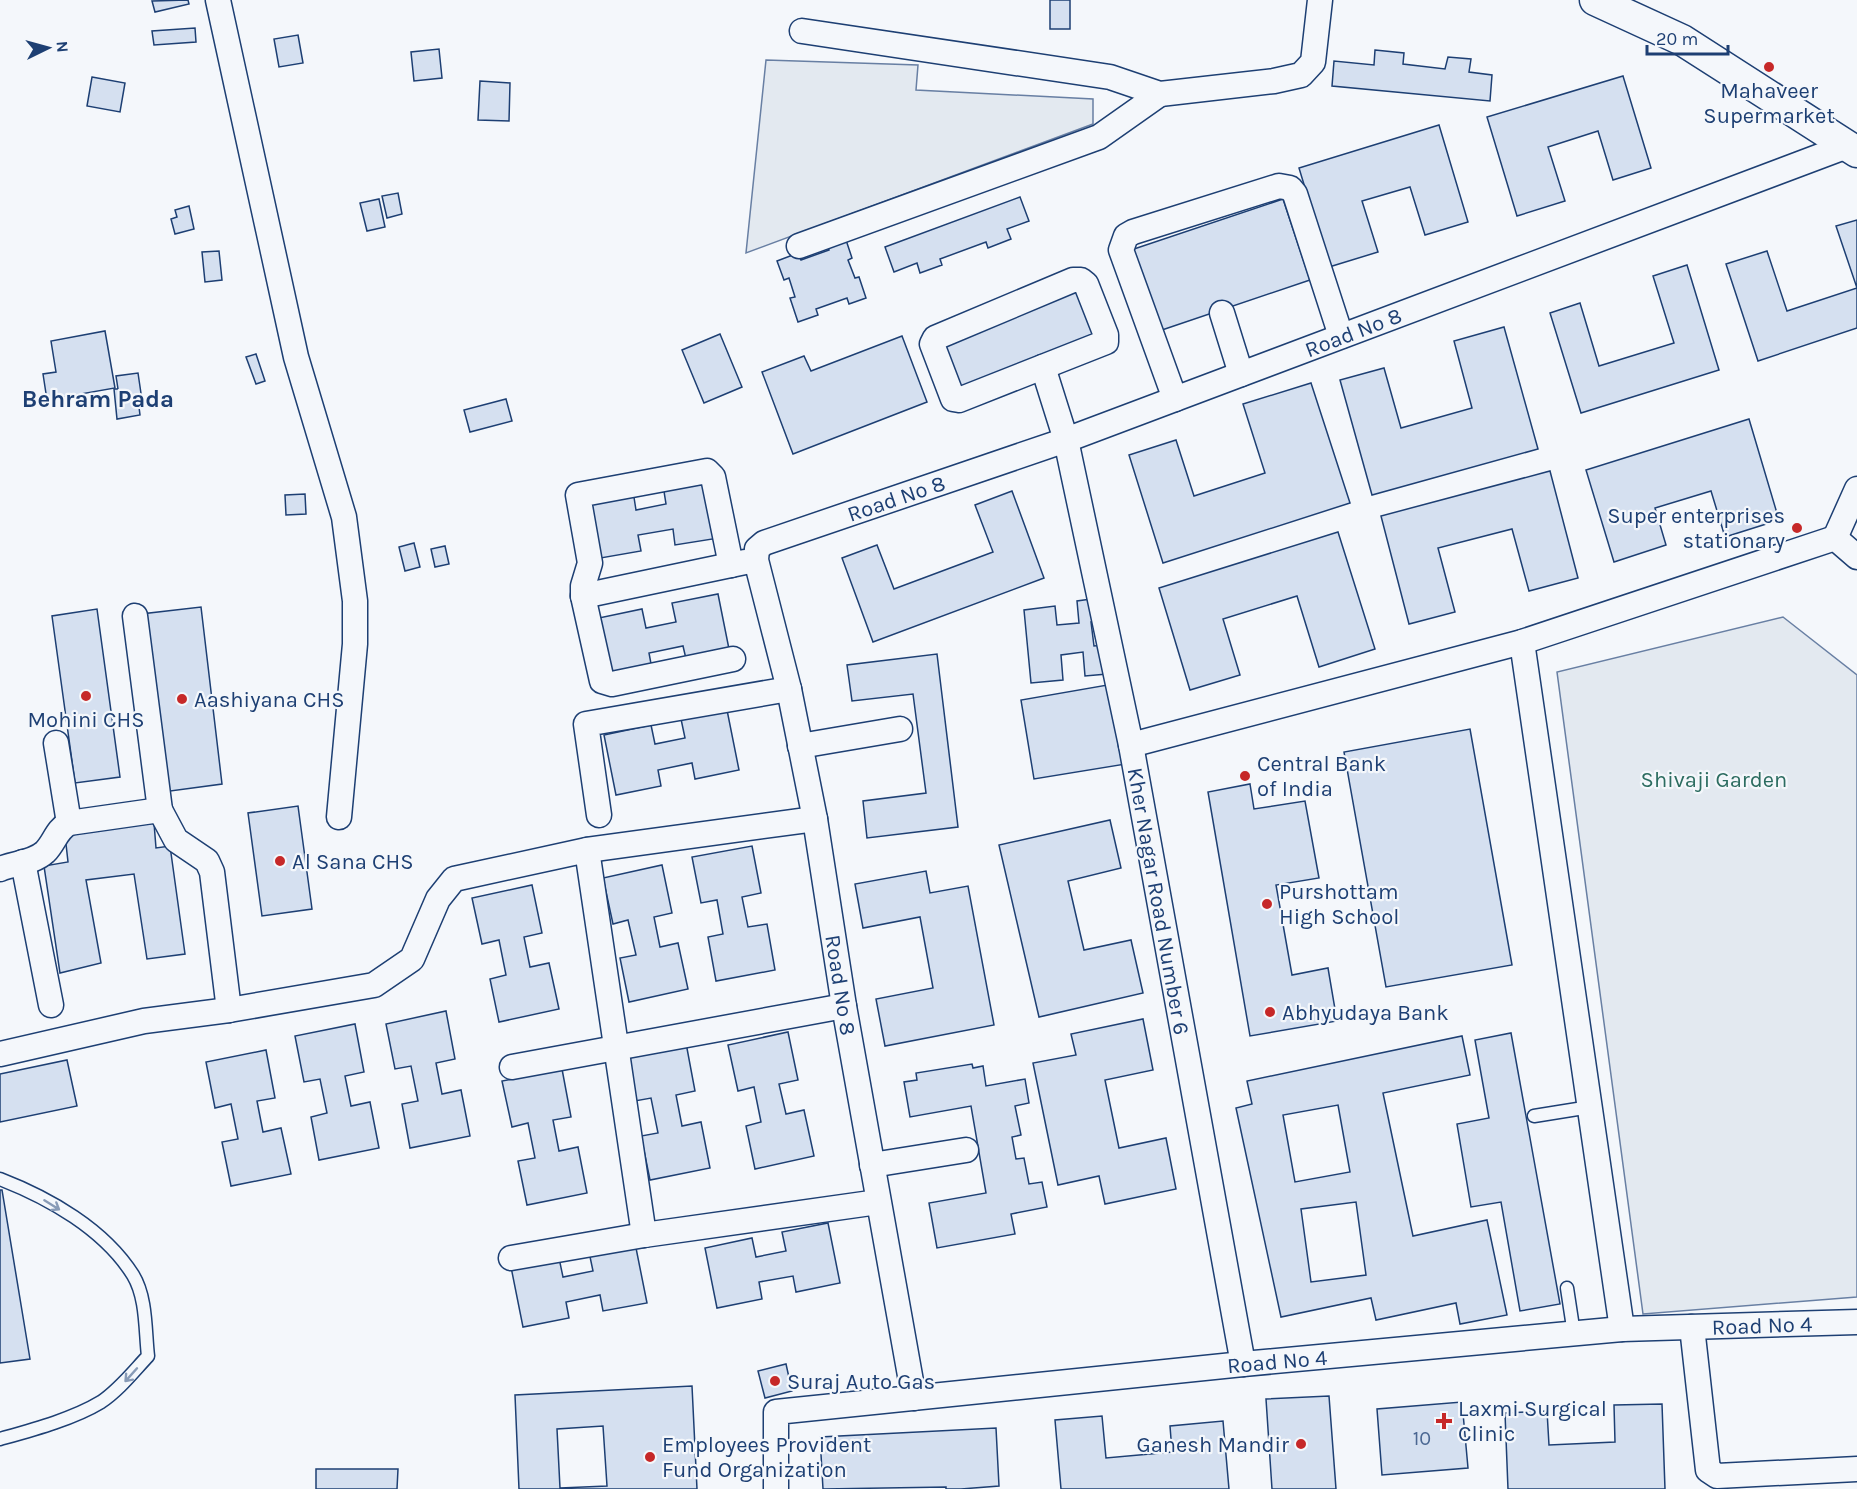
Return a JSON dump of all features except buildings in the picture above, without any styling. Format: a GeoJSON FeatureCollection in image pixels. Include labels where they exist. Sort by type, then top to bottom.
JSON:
{"type":"FeatureCollection","features":[{"type":"Feature","properties":{"kind":"street"},"geometry":{"type":"LineString","coordinates":[[218,0],[296,357],[344,517],[355,601],[355,644],[339,817]]}},
{"type":"Feature","properties":{"kind":"street"},"geometry":{"type":"LineString","coordinates":[[802,30],[1110,77],[1160,94],[1274,81],[1301,75],[1313,62],[1320,0]]}},
{"type":"Feature","properties":{"kind":"street"},"geometry":{"type":"LineString","coordinates":[[1595,0],[1682,40],[1852,149]]}},
{"type":"Feature","properties":{"kind":"street"},"geometry":{"type":"LineString","coordinates":[[799,246],[1099,137],[1160,94]]}},
{"type":"Feature","properties":{"kind":"street","name":"Road No 8"},"geometry":{"type":"LineString","coordinates":[[914,1398],[844,1006],[815,819],[789,689],[756,560],[757,549],[764,543],[1066,440],[1341,336],[1852,149]]}},
{"type":"Feature","properties":{"kind":"street"},"geometry":{"type":"LineString","coordinates":[[1175,399],[1121,250],[1126,236],[1133,232],[1279,186],[1290,188],[1295,194],[1341,336]]}},
{"type":"Feature","properties":{"kind":"street"},"geometry":{"type":"LineString","coordinates":[[1073,280],[1080,280],[1086,284],[1106,335],[1106,342],[1043,367],[956,400],[951,396],[932,344],[935,338],[1073,280]]}},
{"type":"Feature","properties":{"kind":"street"},"geometry":{"type":"LineString","coordinates":[[1222,313],[1240,374]]}},
{"type":"Feature","properties":{"kind":"street","name":"Kher Nagar Road Number 6"},"geometry":{"type":"LineString","coordinates":[[1043,367],[1066,440],[1131,745],[1243,1364]]}},
{"type":"Feature","properties":{"kind":"street"},"geometry":{"type":"LineString","coordinates":[[731,565],[710,473],[707,471],[581,493],[578,499],[590,563],[582,586],[582,596],[602,681],[604,683],[732,658]]}},
{"type":"Feature","properties":{"kind":"street"},"geometry":{"type":"LineString","coordinates":[[1131,745],[1522,642],[1835,538],[1857,489]]}},
{"type":"Feature","properties":{"kind":"street"},"geometry":{"type":"LineString","coordinates":[[1835,538],[1857,557]]}},
{"type":"Feature","properties":{"kind":"street"},"geometry":{"type":"LineString","coordinates":[[582,596],[756,560]]}},
{"type":"Feature","properties":{"kind":"street"},"geometry":{"type":"LineString","coordinates":[[135,616],[160,810],[176,840],[207,861],[212,872],[229,1010]]}},
{"type":"Feature","properties":{"kind":"street"},"geometry":{"type":"LineString","coordinates":[[1522,642],[1622,1329]]}},
{"type":"Feature","properties":{"kind":"street"},"geometry":{"type":"LineString","coordinates":[[599,815],[586,724],[789,689]]}},
{"type":"Feature","properties":{"kind":"street"},"geometry":{"type":"LineString","coordinates":[[800,746],[900,729]]}},
{"type":"Feature","properties":{"kind":"street"},"geometry":{"type":"LineString","coordinates":[[56,743],[69,823]]}},
{"type":"Feature","properties":{"kind":"street"},"geometry":{"type":"LineString","coordinates":[[0,869],[36,859],[47,850],[59,828],[69,823],[160,810]]}},
{"type":"Feature","properties":{"kind":"street"},"geometry":{"type":"LineString","coordinates":[[0,1054],[144,1021],[229,1010],[374,985],[412,959],[438,899],[454,879],[587,850],[815,819]]}},
{"type":"Feature","properties":{"kind":"street"},"geometry":{"type":"LineString","coordinates":[[587,850],[644,1235]]}},
{"type":"Feature","properties":{"kind":"street"},"geometry":{"type":"LineString","coordinates":[[23,862],[51,1005]]}},
{"type":"Feature","properties":{"kind":"street"},"geometry":{"type":"LineString","coordinates":[[512,1067],[844,1006]]}},
{"type":"Feature","properties":{"kind":"street"},"geometry":{"type":"LineString","coordinates":[[872,1165],[966,1150]]}},
{"type":"Feature","properties":{"kind":"street"},"geometry":{"type":"LineString","coordinates":[[511,1258],[644,1235],[878,1202]]}},
{"type":"Feature","properties":{"kind":"street","name":"Road No 4"},"geometry":{"type":"LineString","coordinates":[[776,1489],[776,1412],[1243,1364],[1622,1329],[1857,1322]]}},
{"type":"Feature","properties":{"kind":"street"},"geometry":{"type":"LineString","coordinates":[[1692,1327],[1708,1470],[1711,1474],[1717,1476],[1857,1469]]}},
{"type":"Feature","properties":{"kind":"lane"},"geometry":{"type":"LineString","coordinates":[[1534,1116],[1590,1107]]}},
{"type":"Feature","properties":{"kind":"lane"},"geometry":{"type":"LineString","coordinates":[[0,1179],[27,1190],[95,1232],[133,1276],[143,1309],[148,1356],[122,1385],[100,1402],[35,1429],[0,1439]]}},
{"type":"Feature","properties":{"kind":"lane"},"geometry":{"type":"LineString","coordinates":[[1567,1288],[1574,1334]]}},
{"type":"Feature","properties":{"kind":"green space"},"geometry":{"type":"Polygon","coordinates":[[[766,60],[918,65],[916,90],[1093,99],[1093,124],[746,253],[766,60]]]}},
{"type":"Feature","properties":{"kind":"green space","name":"Shivaji Garden"},"geometry":{"type":"Polygon","coordinates":[[[1783,617],[1857,675],[1857,1297],[1643,1314],[1557,672],[1783,617]]]}},
{"type":"Feature","properties":{"kind":"place","name":"Mahaveer Supermarket"},"geometry":{"type":"Point","coordinates":[1769,67]}},
{"type":"Feature","properties":{"kind":"place","name":"Super enterprises stationary"},"geometry":{"type":"Point","coordinates":[1797,528]}},
{"type":"Feature","properties":{"kind":"place","name":"Mohini CHS"},"geometry":{"type":"Point","coordinates":[86,696]}},
{"type":"Feature","properties":{"kind":"place","name":"Aashiyana CHS"},"geometry":{"type":"Point","coordinates":[182,699]}},
{"type":"Feature","properties":{"kind":"place","name":"Central Bank of India"},"geometry":{"type":"Point","coordinates":[1245,776]}},
{"type":"Feature","properties":{"kind":"place","name":"Al Sana CHS"},"geometry":{"type":"Point","coordinates":[280,861]}},
{"type":"Feature","properties":{"kind":"place","name":"Purshottam High School"},"geometry":{"type":"Point","coordinates":[1267,904]}},
{"type":"Feature","properties":{"kind":"place","name":"Abhyudaya Bank"},"geometry":{"type":"Point","coordinates":[1270,1012]}},
{"type":"Feature","properties":{"kind":"place","name":"Suraj Auto Gas"},"geometry":{"type":"Point","coordinates":[775,1381]}},
{"type":"Feature","properties":{"kind":"place","name":"Laxmi Surgical Clinic"},"geometry":{"type":"Point","coordinates":[1444,1421]}},
{"type":"Feature","properties":{"kind":"place","name":"Ganesh Mandir"},"geometry":{"type":"Point","coordinates":[1301,1444]}},
{"type":"Feature","properties":{"kind":"place","name":"Employees Provident Fund Organization"},"geometry":{"type":"Point","coordinates":[650,1457]}},
{"type":"Feature","properties":{"kind":"district","name":"Behram Pada"},"geometry":{"type":"Point","coordinates":[98,399]}}]}
